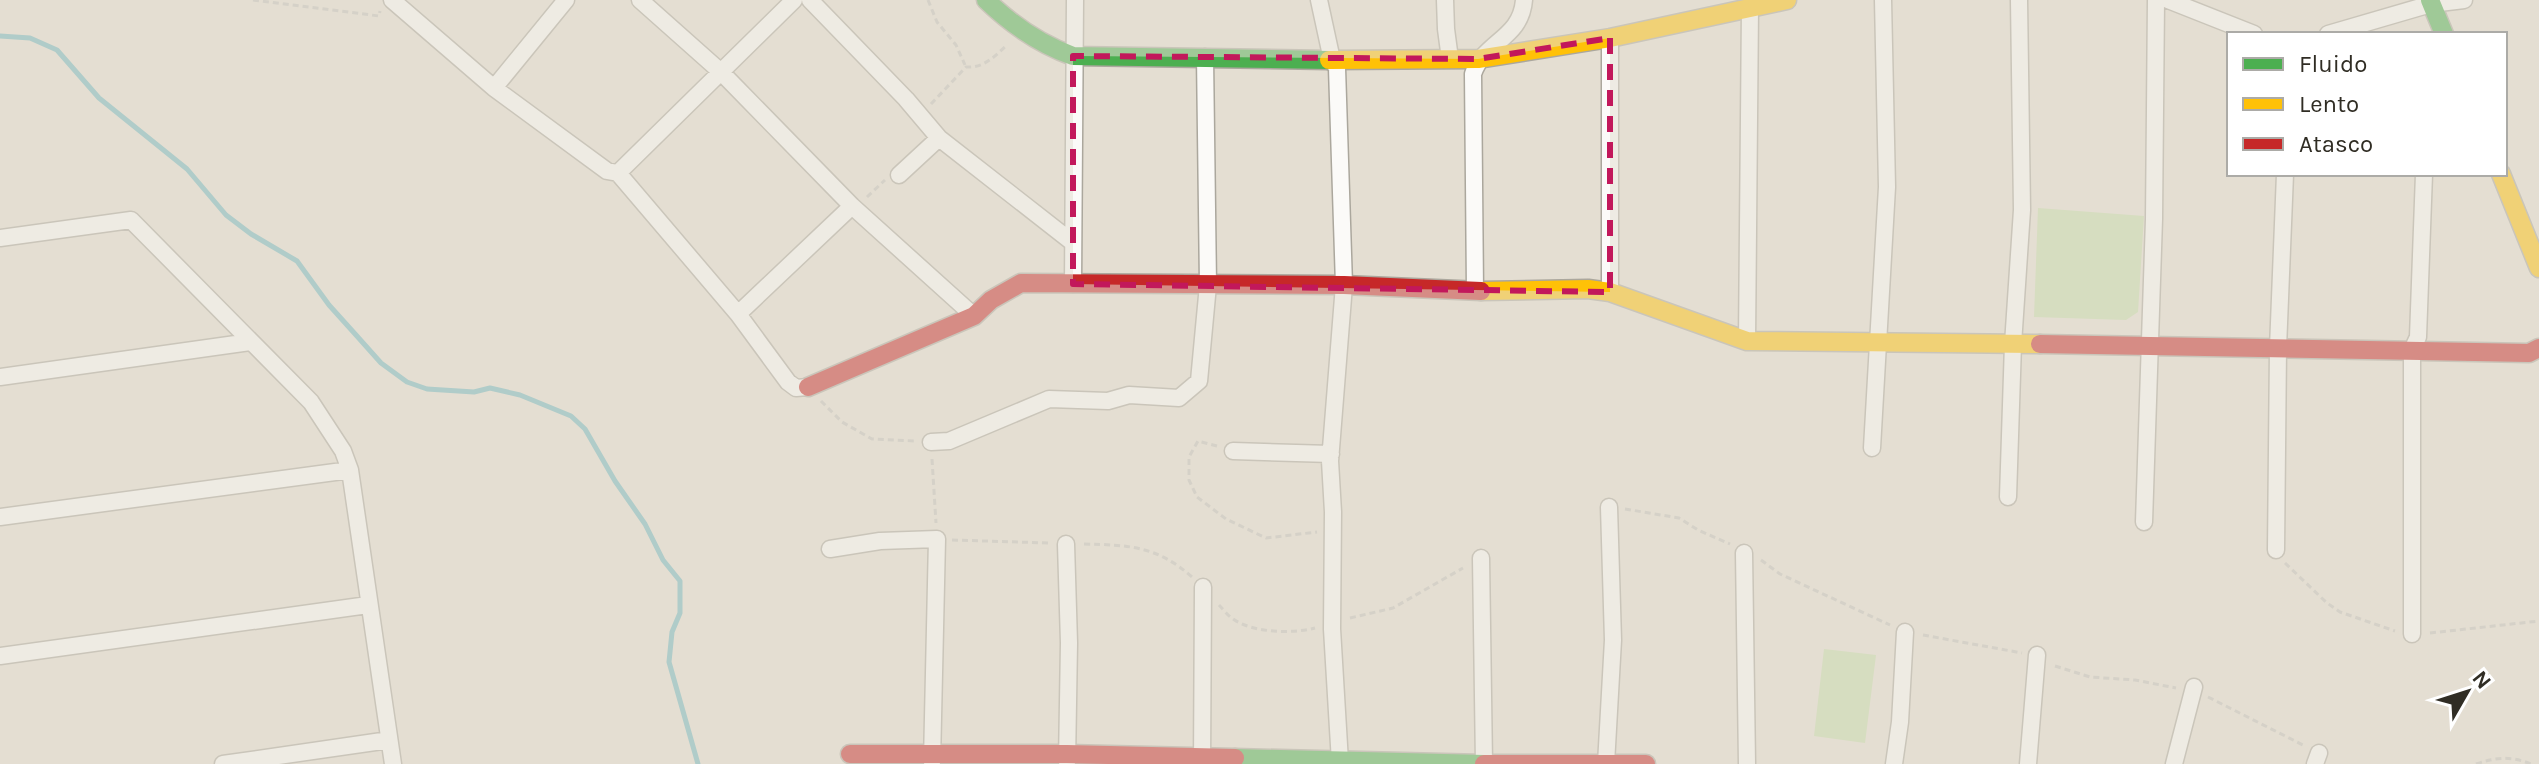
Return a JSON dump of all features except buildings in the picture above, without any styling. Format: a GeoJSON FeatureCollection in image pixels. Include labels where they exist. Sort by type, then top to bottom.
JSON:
{"type":"FeatureCollection","features":[{"type":"Feature","properties":{"kind":"street"},"geometry":{"type":"LineString","coordinates":[[392,0],[494,88],[607,171],[618,173],[738,314],[788,382],[796,388],[808,387],[974,316],[991,300],[1021,283],[1344,285],[1475,291],[1588,289],[1610,292],[1747,341],[2529,353],[2539,348]]}},
{"type":"Feature","properties":{"kind":"street"},"geometry":{"type":"LineString","coordinates":[[494,88],[566,0]]}},
{"type":"Feature","properties":{"kind":"street"},"geometry":{"type":"LineString","coordinates":[[640,0],[721,72],[852,206],[974,316]]}},
{"type":"Feature","properties":{"kind":"street"},"geometry":{"type":"LineString","coordinates":[[618,173],[794,0]]}},
{"type":"Feature","properties":{"kind":"street"},"geometry":{"type":"LineString","coordinates":[[810,0],[939,138],[1072,242]]}},
{"type":"Feature","properties":{"kind":"street"},"geometry":{"type":"LineString","coordinates":[[986,0],[1022,32],[1073,56],[1332,60],[1478,59],[1610,38],[1787,0]]}},
{"type":"Feature","properties":{"kind":"street"},"geometry":{"type":"LineString","coordinates":[[1073,284],[1075,0]]}},
{"type":"Feature","properties":{"kind":"street"},"geometry":{"type":"LineString","coordinates":[[1319,0],[1332,60],[1337,68],[1344,285],[1331,454],[1332,629],[1340,763]]}},
{"type":"Feature","properties":{"kind":"street"},"geometry":{"type":"LineString","coordinates":[[1445,0],[1450,59]]}},
{"type":"Feature","properties":{"kind":"street"},"geometry":{"type":"LineString","coordinates":[[1475,291],[1473,74],[1478,59],[1514,30],[1523,11],[1524,0]]}},
{"type":"Feature","properties":{"kind":"street"},"geometry":{"type":"LineString","coordinates":[[1872,448],[1887,187],[1883,0]]}},
{"type":"Feature","properties":{"kind":"street"},"geometry":{"type":"LineString","coordinates":[[2008,497],[2013,344],[2022,210],[2019,0]]}},
{"type":"Feature","properties":{"kind":"street"},"geometry":{"type":"LineString","coordinates":[[2144,522],[2154,219],[2156,0]]}},
{"type":"Feature","properties":{"kind":"street"},"geometry":{"type":"LineString","coordinates":[[2168,0],[2249,32]]}},
{"type":"Feature","properties":{"kind":"street"},"geometry":{"type":"LineString","coordinates":[[2334,32],[2431,2],[2464,0]]}},
{"type":"Feature","properties":{"kind":"street"},"geometry":{"type":"LineString","coordinates":[[2430,32],[2431,2]]}},
{"type":"Feature","properties":{"kind":"street"},"geometry":{"type":"LineString","coordinates":[[2431,2],[2443,32]]}},
{"type":"Feature","properties":{"kind":"street"},"geometry":{"type":"LineString","coordinates":[[1747,341],[1750,7]]}},
{"type":"Feature","properties":{"kind":"street"},"geometry":{"type":"LineString","coordinates":[[1610,38],[1610,292]]}},
{"type":"Feature","properties":{"kind":"street"},"geometry":{"type":"LineString","coordinates":[[931,442],[949,441],[1049,399],[1108,401],[1129,395],[1179,398],[1199,381],[1208,285],[1205,57]]}},
{"type":"Feature","properties":{"kind":"street"},"geometry":{"type":"LineString","coordinates":[[899,175],[939,138]]}},
{"type":"Feature","properties":{"kind":"street"},"geometry":{"type":"LineString","coordinates":[[2276,550],[2278,348],[2285,176]]}},
{"type":"Feature","properties":{"kind":"street"},"geometry":{"type":"LineString","coordinates":[[2412,634],[2412,350],[2418,337],[2424,176]]}},
{"type":"Feature","properties":{"kind":"street"},"geometry":{"type":"LineString","coordinates":[[2502,176],[2539,268]]}},
{"type":"Feature","properties":{"kind":"street"},"geometry":{"type":"LineString","coordinates":[[738,314],[852,206]]}},
{"type":"Feature","properties":{"kind":"street"},"geometry":{"type":"LineString","coordinates":[[0,238],[131,220],[311,402],[343,451],[350,470],[393,764]]}},
{"type":"Feature","properties":{"kind":"street"},"geometry":{"type":"LineString","coordinates":[[0,377],[250,342]]}},
{"type":"Feature","properties":{"kind":"street"},"geometry":{"type":"LineString","coordinates":[[1233,451],[1331,454]]}},
{"type":"Feature","properties":{"kind":"street"},"geometry":{"type":"LineString","coordinates":[[0,517],[350,470]]}},
{"type":"Feature","properties":{"kind":"street"},"geometry":{"type":"LineString","coordinates":[[1606,763],[1613,640],[1609,507]]}},
{"type":"Feature","properties":{"kind":"street"},"geometry":{"type":"LineString","coordinates":[[830,549],[880,541],[937,539],[932,759]]}},
{"type":"Feature","properties":{"kind":"street"},"geometry":{"type":"LineString","coordinates":[[1066,544],[1069,643],[1067,759]]}},
{"type":"Feature","properties":{"kind":"street"},"geometry":{"type":"LineString","coordinates":[[1744,553],[1747,764]]}},
{"type":"Feature","properties":{"kind":"street"},"geometry":{"type":"LineString","coordinates":[[1481,558],[1484,764]]}},
{"type":"Feature","properties":{"kind":"street"},"geometry":{"type":"LineString","coordinates":[[1202,761],[1203,587]]}},
{"type":"Feature","properties":{"kind":"street"},"geometry":{"type":"LineString","coordinates":[[0,656],[368,605]]}},
{"type":"Feature","properties":{"kind":"street"},"geometry":{"type":"LineString","coordinates":[[1894,764],[1900,722],[1905,632]]}},
{"type":"Feature","properties":{"kind":"street"},"geometry":{"type":"LineString","coordinates":[[2028,764],[2037,655]]}},
{"type":"Feature","properties":{"kind":"street"},"geometry":{"type":"LineString","coordinates":[[2174,764],[2194,687]]}},
{"type":"Feature","properties":{"kind":"street"},"geometry":{"type":"LineString","coordinates":[[223,764],[256,762],[389,740]]}},
{"type":"Feature","properties":{"kind":"street"},"geometry":{"type":"LineString","coordinates":[[850,754],[932,759],[1646,764]]}},
{"type":"Feature","properties":{"kind":"path"},"geometry":{"type":"LineString","coordinates":[[253,0],[379,16],[382,0]]}},
{"type":"Feature","properties":{"kind":"path"},"geometry":{"type":"LineString","coordinates":[[928,0],[937,22],[956,45],[966,67]]}},
{"type":"Feature","properties":{"kind":"path"},"geometry":{"type":"LineString","coordinates":[[966,67],[976,68],[988,63],[1022,32]]}},
{"type":"Feature","properties":{"kind":"path"},"geometry":{"type":"LineString","coordinates":[[920,115],[966,67]]}},
{"type":"Feature","properties":{"kind":"path"},"geometry":{"type":"LineString","coordinates":[[852,206],[889,177],[899,175]]}},
{"type":"Feature","properties":{"kind":"path"},"geometry":{"type":"LineString","coordinates":[[808,387],[842,422],[872,439],[931,442],[937,539]]}},
{"type":"Feature","properties":{"kind":"path"},"geometry":{"type":"LineString","coordinates":[[1198,441],[1189,457],[1189,480],[1197,497],[1226,519],[1266,538],[1333,529]]}},
{"type":"Feature","properties":{"kind":"path"},"geometry":{"type":"LineString","coordinates":[[1609,507],[1679,518],[1825,596],[1905,632],[2037,655],[2060,669],[2090,677],[2135,680],[2178,689],[2194,687],[2317,759]]}},
{"type":"Feature","properties":{"kind":"path"},"geometry":{"type":"LineString","coordinates":[[2476,764],[2511,757],[2531,764]]}},
{"type":"Feature","properties":{"kind":"highlighted area"},"geometry":{"type":"Polygon","coordinates":[[[1610,38],[1610,292],[1073,284],[1073,56],[1478,59],[1610,38]]]}},
{"type":"Feature","properties":{"kind":"green space"},"geometry":{"type":"Polygon","coordinates":[[[2038,208],[2144,216],[2138,312],[2126,320],[2034,317],[2038,208]]]}},
{"type":"Feature","properties":{"kind":"green space"},"geometry":{"type":"Polygon","coordinates":[[[1824,649],[1876,655],[1865,743],[1814,736],[1824,649]]]}},
{"type":"Feature","properties":{"kind":"waterway"},"geometry":{"type":"LineString","coordinates":[[0,36],[30,38],[57,50],[99,98],[187,169],[226,215],[297,261],[329,305],[381,363],[407,382],[427,389],[474,392],[490,388],[520,395],[571,416],[585,429],[615,481],[645,524],[663,560],[680,581],[680,613],[672,632],[669,662],[698,764]]}},
{"type":"Feature","properties":{"kind":"traffic: fast"},"geometry":{"type":"LineString","coordinates":[[986,0],[1026,33],[1073,56],[1329,60]]}},
{"type":"Feature","properties":{"kind":"traffic: fast"},"geometry":{"type":"LineString","coordinates":[[2430,0],[2443,32]]}},
{"type":"Feature","properties":{"kind":"traffic: fast"},"geometry":{"type":"LineString","coordinates":[[1235,758],[1484,764]]}},
{"type":"Feature","properties":{"kind":"traffic: slow"},"geometry":{"type":"LineString","coordinates":[[1329,60],[1478,59],[1610,38],[1787,0]]}},
{"type":"Feature","properties":{"kind":"traffic: slow"},"geometry":{"type":"LineString","coordinates":[[2502,176],[2539,268]]}},
{"type":"Feature","properties":{"kind":"traffic: slow"},"geometry":{"type":"LineString","coordinates":[[1481,291],[1588,289],[1610,292],[1747,341],[2040,344]]}},
{"type":"Feature","properties":{"kind":"traffic: jam"},"geometry":{"type":"LineString","coordinates":[[808,387],[974,316],[991,300],[1021,283],[1344,285],[1481,291]]}},
{"type":"Feature","properties":{"kind":"traffic: jam"},"geometry":{"type":"LineString","coordinates":[[2040,344],[2529,353],[2539,348]]}},
{"type":"Feature","properties":{"kind":"traffic: jam"},"geometry":{"type":"LineString","coordinates":[[850,754],[1235,758]]}},
{"type":"Feature","properties":{"kind":"traffic: jam"},"geometry":{"type":"LineString","coordinates":[[1484,764],[1646,764]]}}]}
